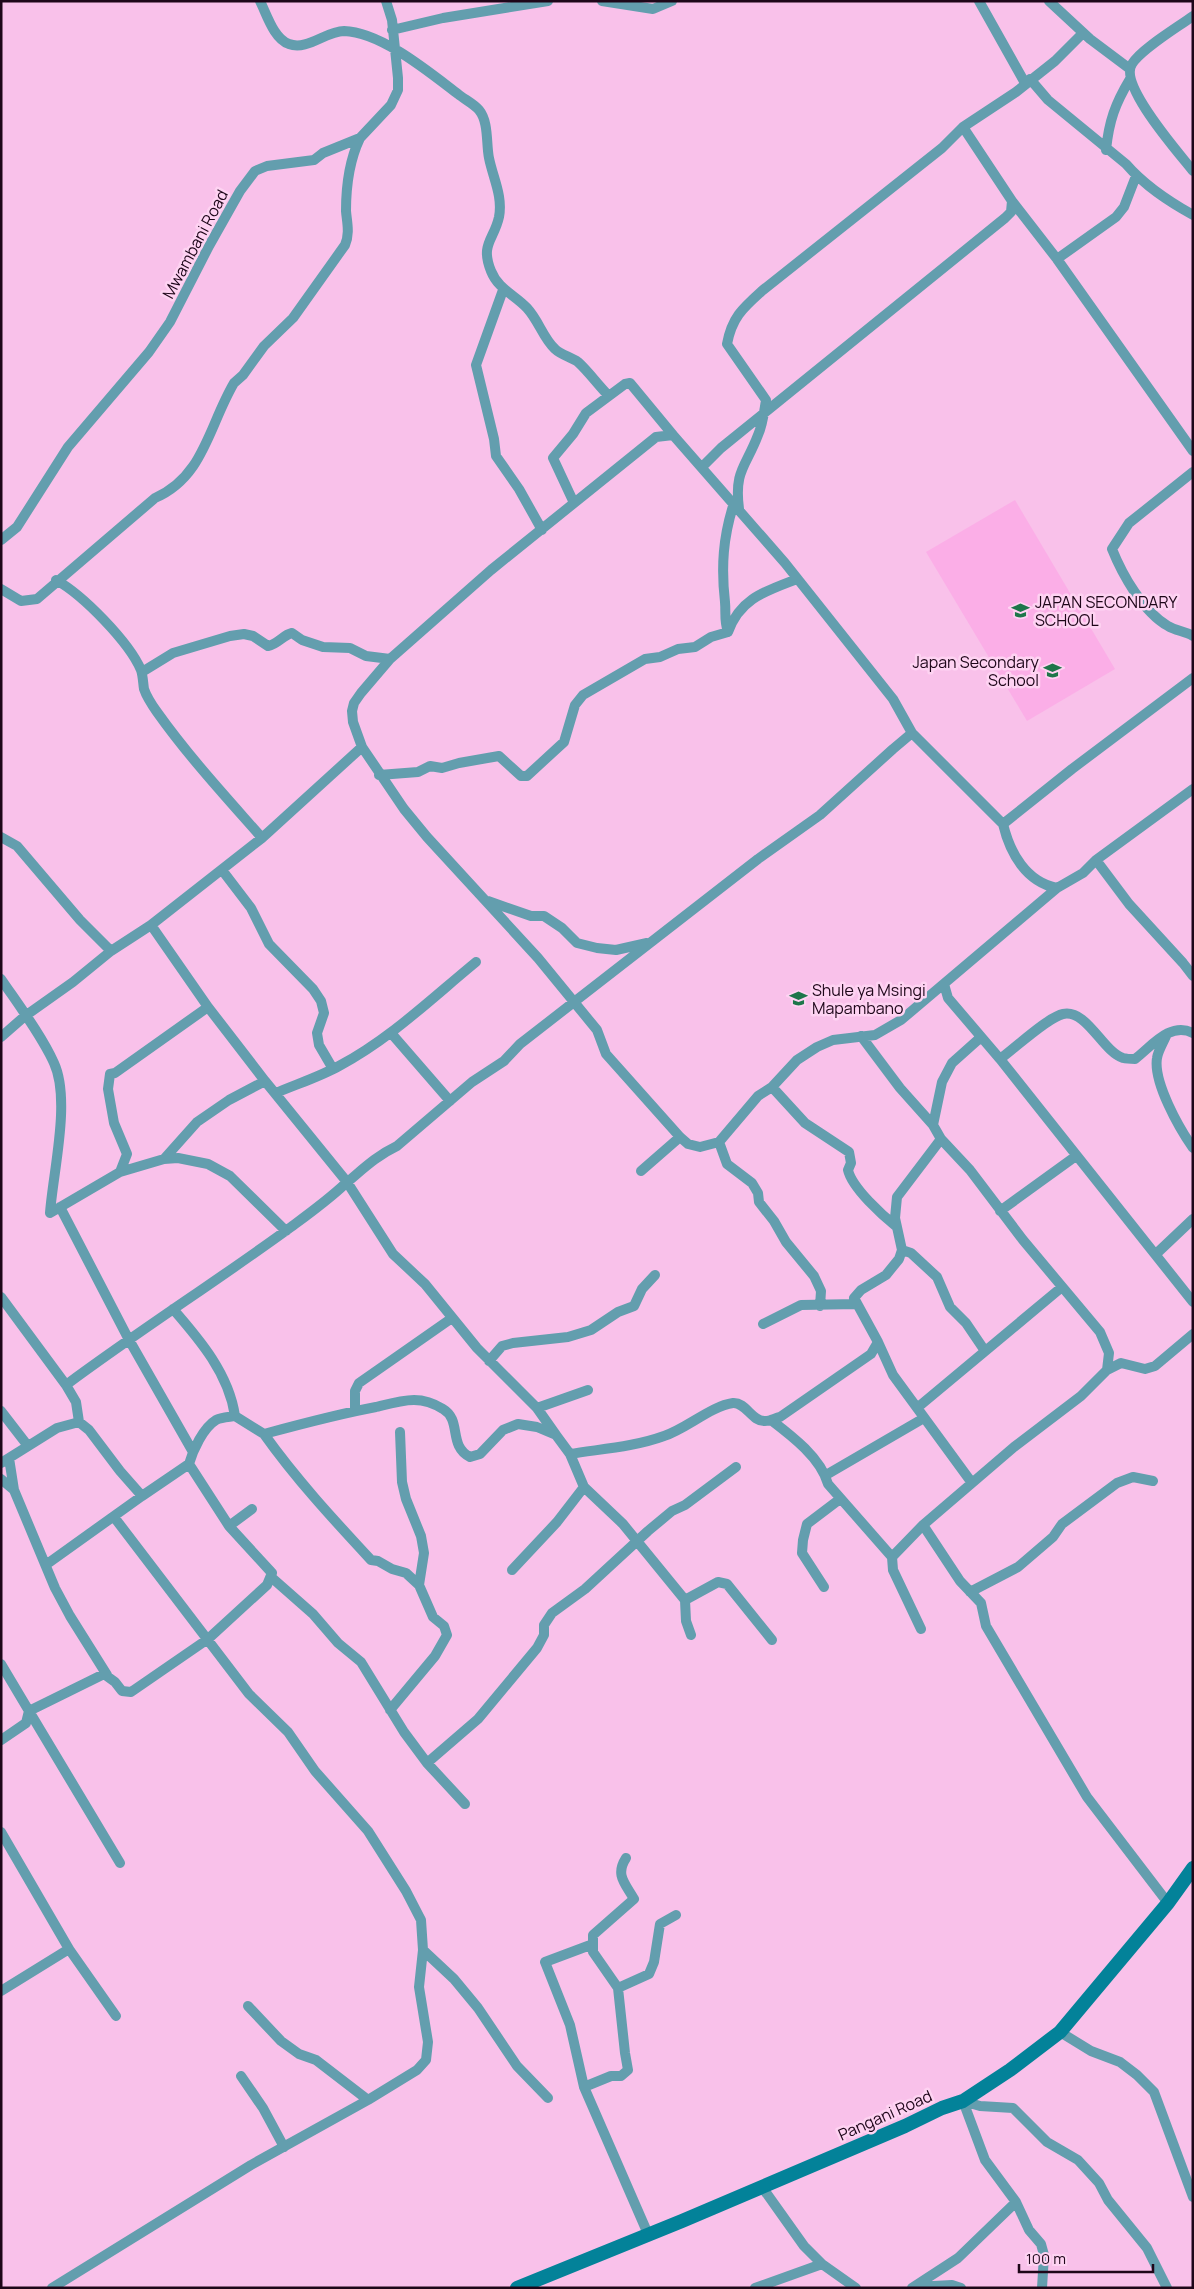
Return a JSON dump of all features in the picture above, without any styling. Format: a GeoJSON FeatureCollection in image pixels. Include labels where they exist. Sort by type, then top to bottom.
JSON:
{"type":"FeatureCollection","features":[{"type":"Feature","properties":{"kind":"main road","name":"Pangani Road"},"geometry":{"type":"LineString","coordinates":[[517,2288],[762,2187],[905,2126],[942,2108],[963,2101],[1010,2070],[1060,2032],[1168,1903],[1193,1868]]}},
{"type":"Feature","properties":{"kind":"street"},"geometry":{"type":"LineString","coordinates":[[260,1],[273,29],[287,44],[293,46],[345,31],[368,36],[394,47],[417,65],[436,75],[479,110],[485,129],[489,158],[498,186],[500,205],[499,218],[487,246],[487,258],[492,273],[503,290],[518,299],[529,310],[556,350],[577,361],[608,396]]}},
{"type":"Feature","properties":{"kind":"street","name":"Mwambani Road"},"geometry":{"type":"LineString","coordinates":[[1,540],[18,527],[68,447],[149,352],[170,322],[240,191],[256,171],[267,166],[314,160],[323,153],[360,138],[391,104],[398,90],[392,20],[386,1]]}},
{"type":"Feature","properties":{"kind":"street"},"geometry":{"type":"LineString","coordinates":[[392,30],[443,18],[548,1]]}},
{"type":"Feature","properties":{"kind":"street"},"geometry":{"type":"LineString","coordinates":[[602,1],[653,9],[672,1]]}},
{"type":"Feature","properties":{"kind":"street"},"geometry":{"type":"LineString","coordinates":[[979,1],[1028,81],[1106,150],[1126,164],[1136,176],[1163,198],[1193,216]]}},
{"type":"Feature","properties":{"kind":"street"},"geometry":{"type":"LineString","coordinates":[[1052,2],[1083,33],[1130,74],[1137,95],[1193,171]]}},
{"type":"Feature","properties":{"kind":"street"},"geometry":{"type":"LineString","coordinates":[[1106,150],[1109,125],[1137,58],[1193,16]]}},
{"type":"Feature","properties":{"kind":"street"},"geometry":{"type":"LineString","coordinates":[[728,632],[724,621],[726,604],[722,559],[727,524],[736,506],[737,483],[748,454],[758,435],[764,416],[766,400],[726,344],[730,329],[737,315],[763,290],[942,148],[963,127],[978,119],[1056,61],[1083,33]]}},
{"type":"Feature","properties":{"kind":"street"},"geometry":{"type":"LineString","coordinates":[[963,127],[1012,201],[1057,259],[1193,452]]}},
{"type":"Feature","properties":{"kind":"street"},"geometry":{"type":"LineString","coordinates":[[1,589],[21,601],[37,598],[155,498],[169,492],[181,483],[194,467],[234,382],[244,375],[264,346],[293,318],[345,246],[348,230],[346,203],[350,164],[351,157],[360,138]]}},
{"type":"Feature","properties":{"kind":"street"},"geometry":{"type":"LineString","coordinates":[[1057,259],[1116,217],[1124,207],[1136,176]]}},
{"type":"Feature","properties":{"kind":"street"},"geometry":{"type":"LineString","coordinates":[[702,467],[721,448],[764,416],[1005,218],[1010,212],[1012,201]]}},
{"type":"Feature","properties":{"kind":"street"},"geometry":{"type":"LineString","coordinates":[[503,290],[476,365],[494,439],[496,456],[523,496],[542,530]]}},
{"type":"Feature","properties":{"kind":"street"},"geometry":{"type":"LineString","coordinates":[[574,503],[554,458],[573,434],[586,413],[608,396],[630,383],[797,579],[893,700],[912,733],[1003,824],[1008,845],[1021,866],[1045,886],[1057,888]]}},
{"type":"Feature","properties":{"kind":"street"},"geometry":{"type":"LineString","coordinates":[[673,435],[656,437],[491,570],[390,659],[354,703],[353,722],[362,747],[379,775],[427,837],[575,1002],[597,1030],[606,1054],[688,1144],[700,1148],[719,1142],[758,1096],[772,1087],[797,1060],[817,1047],[833,1040],[875,1035],[901,1020],[1057,888],[1083,873],[1096,860],[1193,789]]}},
{"type":"Feature","properties":{"kind":"street"},"geometry":{"type":"LineString","coordinates":[[1193,472],[1129,523],[1112,548],[1120,569],[1154,614],[1166,625],[1179,632],[1193,636]]}},
{"type":"Feature","properties":{"kind":"street"},"geometry":{"type":"LineString","coordinates":[[728,632],[731,623],[745,603],[758,595],[797,579]]}},
{"type":"Feature","properties":{"kind":"street"},"geometry":{"type":"LineString","coordinates":[[56,580],[71,589],[87,603],[126,644],[142,672],[145,691],[158,713],[207,776],[262,838]]}},
{"type":"Feature","properties":{"kind":"street"},"geometry":{"type":"LineString","coordinates":[[142,672],[173,654],[230,636],[244,634],[253,636],[266,646],[270,646],[292,632],[302,640],[323,648],[350,648],[371,657],[390,659]]}},
{"type":"Feature","properties":{"kind":"street"},"geometry":{"type":"LineString","coordinates":[[379,775],[418,772],[430,766],[442,768],[499,756],[521,776],[526,776],[564,742],[575,705],[583,695],[645,659],[660,657],[678,649],[695,647],[711,637],[728,632]]}},
{"type":"Feature","properties":{"kind":"street"},"geometry":{"type":"LineString","coordinates":[[1003,824],[1072,769],[1193,678]]}},
{"type":"Feature","properties":{"kind":"street"},"geometry":{"type":"LineString","coordinates":[[66,1384],[128,1338],[286,1231],[348,1182],[363,1167],[383,1152],[397,1146],[472,1082],[504,1061],[520,1044],[758,858],[820,815],[912,733]]}},
{"type":"Feature","properties":{"kind":"street"},"geometry":{"type":"LineString","coordinates":[[1,1037],[28,1014],[111,951],[151,925],[262,838],[362,747]]}},
{"type":"Feature","properties":{"kind":"street"},"geometry":{"type":"LineString","coordinates":[[1,837],[17,846],[80,920],[111,951]]}},
{"type":"Feature","properties":{"kind":"street"},"geometry":{"type":"LineString","coordinates":[[1096,860],[1129,904],[1193,976]]}},
{"type":"Feature","properties":{"kind":"street"},"geometry":{"type":"LineString","coordinates":[[222,870],[251,908],[269,944],[313,989],[321,1001],[324,1013],[317,1033],[320,1045],[333,1069]]}},
{"type":"Feature","properties":{"kind":"street"},"geometry":{"type":"LineString","coordinates":[[485,900],[531,916],[544,916],[562,928],[577,943],[616,950],[651,942]]}},
{"type":"Feature","properties":{"kind":"street"},"geometry":{"type":"LineString","coordinates":[[151,925],[208,1007],[265,1081],[348,1182],[393,1254],[425,1284],[489,1360],[537,1408],[570,1454],[584,1487],[638,1541],[685,1600],[685,1611],[691,1635]]}},
{"type":"Feature","properties":{"kind":"street"},"geometry":{"type":"LineString","coordinates":[[276,1093],[333,1069],[390,1033],[476,962]]}},
{"type":"Feature","properties":{"kind":"street"},"geometry":{"type":"LineString","coordinates":[[1,979],[28,1014],[59,1077],[61,1111],[50,1214],[120,1172],[164,1159],[178,1158],[208,1164],[230,1176],[286,1231]]}},
{"type":"Feature","properties":{"kind":"street"},"geometry":{"type":"LineString","coordinates":[[944,984],[948,998],[980,1038],[1000,1059],[1193,1302]]}},
{"type":"Feature","properties":{"kind":"street"},"geometry":{"type":"LineString","coordinates":[[120,1172],[127,1154],[114,1123],[108,1089],[110,1074],[115,1073],[208,1007]]}},
{"type":"Feature","properties":{"kind":"street"},"geometry":{"type":"LineString","coordinates":[[1000,1059],[1047,1023],[1063,1014],[1075,1016],[1083,1020],[1110,1049],[1123,1058],[1135,1059],[1167,1033],[1181,1029],[1193,1032]]}},
{"type":"Feature","properties":{"kind":"street"},"geometry":{"type":"LineString","coordinates":[[390,1033],[450,1101]]}},
{"type":"Feature","properties":{"kind":"street"},"geometry":{"type":"LineString","coordinates":[[1167,1033],[1157,1056],[1156,1070],[1178,1126],[1193,1148]]}},
{"type":"Feature","properties":{"kind":"street"},"geometry":{"type":"LineString","coordinates":[[861,1036],[900,1088],[933,1125],[941,1139],[970,1170],[1000,1211],[1100,1332],[1109,1352],[1107,1370]]}},
{"type":"Feature","properties":{"kind":"street"},"geometry":{"type":"LineString","coordinates":[[933,1125],[942,1082],[952,1063],[980,1038]]}},
{"type":"Feature","properties":{"kind":"street"},"geometry":{"type":"LineString","coordinates":[[164,1159],[197,1122],[229,1100],[265,1081]]}},
{"type":"Feature","properties":{"kind":"street"},"geometry":{"type":"LineString","coordinates":[[772,1087],[805,1123],[849,1152],[850,1163],[848,1170],[853,1181],[884,1217],[898,1227]]}},
{"type":"Feature","properties":{"kind":"street"},"geometry":{"type":"LineString","coordinates":[[641,1171],[680,1137]]}},
{"type":"Feature","properties":{"kind":"street"},"geometry":{"type":"LineString","coordinates":[[941,1139],[897,1197],[895,1211],[902,1250],[899,1259],[886,1275],[860,1290],[854,1298],[893,1374],[972,1483]]}},
{"type":"Feature","properties":{"kind":"street"},"geometry":{"type":"LineString","coordinates":[[719,1142],[727,1164],[752,1183],[758,1193],[759,1202],[774,1221],[786,1242],[814,1276],[821,1291],[820,1306]]}},
{"type":"Feature","properties":{"kind":"street"},"geometry":{"type":"LineString","coordinates":[[1000,1211],[1076,1156]]}},
{"type":"Feature","properties":{"kind":"street"},"geometry":{"type":"LineString","coordinates":[[60,1207],[128,1338],[193,1452]]}},
{"type":"Feature","properties":{"kind":"street"},"geometry":{"type":"LineString","coordinates":[[1156,1254],[1193,1219]]}},
{"type":"Feature","properties":{"kind":"street"},"geometry":{"type":"LineString","coordinates":[[902,1250],[912,1253],[936,1277],[950,1307],[966,1323],[985,1351]]}},
{"type":"Feature","properties":{"kind":"street"},"geometry":{"type":"LineString","coordinates":[[489,1360],[502,1346],[568,1337],[591,1330],[618,1312],[634,1306],[642,1289],[655,1275]]}},
{"type":"Feature","properties":{"kind":"street"},"geometry":{"type":"LineString","coordinates":[[917,1408],[1062,1287]]}},
{"type":"Feature","properties":{"kind":"street"},"geometry":{"type":"LineString","coordinates":[[1,1297],[66,1384],[76,1402],[79,1422],[89,1430],[120,1471],[142,1496]]}},
{"type":"Feature","properties":{"kind":"street"},"geometry":{"type":"LineString","coordinates":[[763,1324],[801,1305],[857,1304]]}},
{"type":"Feature","properties":{"kind":"street"},"geometry":{"type":"LineString","coordinates":[[173,1309],[206,1350],[229,1390],[235,1416]]}},
{"type":"Feature","properties":{"kind":"street"},"geometry":{"type":"LineString","coordinates":[[355,1411],[355,1391],[359,1383],[452,1318]]}},
{"type":"Feature","properties":{"kind":"street"},"geometry":{"type":"LineString","coordinates":[[892,1557],[923,1525],[972,1483],[1081,1396],[1107,1370],[1121,1362],[1145,1370],[1155,1366],[1193,1334]]}},
{"type":"Feature","properties":{"kind":"street"},"geometry":{"type":"LineString","coordinates":[[570,1454],[665,1436],[717,1409],[735,1403],[741,1405],[760,1420],[767,1422],[780,1417],[872,1354],[878,1342]]}},
{"type":"Feature","properties":{"kind":"street"},"geometry":{"type":"LineString","coordinates":[[537,1408],[588,1390]]}},
{"type":"Feature","properties":{"kind":"street"},"geometry":{"type":"LineString","coordinates":[[264,1434],[355,1411],[414,1400],[428,1402],[445,1409],[451,1416],[456,1441],[463,1453],[470,1457],[480,1454],[504,1430],[518,1424],[537,1427],[556,1436]]}},
{"type":"Feature","properties":{"kind":"street"},"geometry":{"type":"LineString","coordinates":[[1,1411],[28,1446]]}},
{"type":"Feature","properties":{"kind":"street"},"geometry":{"type":"LineString","coordinates":[[47,1564],[189,1464],[193,1452],[213,1423],[217,1420],[235,1416],[264,1434],[290,1472],[371,1560],[378,1560],[392,1570],[406,1573],[419,1585],[433,1617],[444,1626],[447,1635],[435,1656],[390,1710]]}},
{"type":"Feature","properties":{"kind":"street"},"geometry":{"type":"LineString","coordinates":[[826,1475],[924,1418]]}},
{"type":"Feature","properties":{"kind":"street"},"geometry":{"type":"LineString","coordinates":[[771,1420],[814,1458],[826,1475],[828,1484],[892,1557],[893,1570],[921,1630]]}},
{"type":"Feature","properties":{"kind":"street"},"geometry":{"type":"LineString","coordinates":[[79,1422],[57,1428],[5,1460],[14,1490],[47,1564],[55,1588],[107,1675],[122,1691],[131,1692],[208,1639],[263,1589],[271,1577],[272,1573],[269,1569],[229,1526],[189,1464]]}},
{"type":"Feature","properties":{"kind":"street"},"geometry":{"type":"LineString","coordinates":[[400,1432],[402,1482],[406,1499],[421,1536],[424,1553],[419,1585]]}},
{"type":"Feature","properties":{"kind":"street"},"geometry":{"type":"LineString","coordinates":[[428,1763],[478,1719],[537,1648],[544,1635],[544,1625],[552,1613],[585,1589],[672,1511],[685,1505],[736,1468]]}},
{"type":"Feature","properties":{"kind":"street"},"geometry":{"type":"LineString","coordinates":[[970,1592],[1018,1567],[1053,1538],[1062,1524],[1117,1483],[1134,1477],[1153,1481]]}},
{"type":"Feature","properties":{"kind":"street"},"geometry":{"type":"LineString","coordinates":[[1,1478],[14,1490]]}},
{"type":"Feature","properties":{"kind":"street"},"geometry":{"type":"LineString","coordinates":[[512,1570],[557,1522],[584,1487]]}},
{"type":"Feature","properties":{"kind":"street"},"geometry":{"type":"LineString","coordinates":[[824,1587],[802,1553],[803,1540],[807,1524],[840,1499]]}},
{"type":"Feature","properties":{"kind":"street"},"geometry":{"type":"LineString","coordinates":[[229,1526],[252,1509]]}},
{"type":"Feature","properties":{"kind":"street"},"geometry":{"type":"LineString","coordinates":[[55,2287],[251,2165],[368,2100],[417,2070],[426,2060],[428,2042],[419,1987],[423,1950],[421,1920],[406,1891],[368,1831],[315,1771],[288,1732],[249,1694],[114,1517]]}},
{"type":"Feature","properties":{"kind":"street"},"geometry":{"type":"LineString","coordinates":[[923,1525],[960,1581],[981,1603],[986,1626],[1087,1797],[1168,1903]]}},
{"type":"Feature","properties":{"kind":"street"},"geometry":{"type":"LineString","coordinates":[[271,1577],[314,1614],[338,1643],[361,1662],[390,1710],[428,1763],[464,1804]]}},
{"type":"Feature","properties":{"kind":"street"},"geometry":{"type":"LineString","coordinates":[[685,1600],[718,1582],[727,1584],[772,1640]]}},
{"type":"Feature","properties":{"kind":"street"},"geometry":{"type":"LineString","coordinates":[[1,1664],[120,1863]]}},
{"type":"Feature","properties":{"kind":"street"},"geometry":{"type":"LineString","coordinates":[[1,1740],[26,1723],[29,1711],[100,1675],[107,1675]]}},
{"type":"Feature","properties":{"kind":"street"},"geometry":{"type":"LineString","coordinates":[[1,1832],[69,1949],[116,2016]]}},
{"type":"Feature","properties":{"kind":"street"},"geometry":{"type":"LineString","coordinates":[[584,2086],[611,2076],[622,2076],[628,2070],[624,2053],[618,1988],[593,1952],[592,1935],[634,1899],[620,1873],[621,1866],[626,1858]]}},
{"type":"Feature","properties":{"kind":"street"},"geometry":{"type":"LineString","coordinates":[[618,1988],[649,1974],[654,1962],[660,1924],[676,1915]]}},
{"type":"Feature","properties":{"kind":"street"},"geometry":{"type":"LineString","coordinates":[[593,1944],[546,1962],[570,2024],[584,2086],[648,2234]]}},
{"type":"Feature","properties":{"kind":"street"},"geometry":{"type":"LineString","coordinates":[[1,1991],[69,1949]]}},
{"type":"Feature","properties":{"kind":"street"},"geometry":{"type":"LineString","coordinates":[[423,1950],[454,1979],[478,2008],[517,2066],[548,2098]]}},
{"type":"Feature","properties":{"kind":"street"},"geometry":{"type":"LineString","coordinates":[[248,2006],[281,2041],[299,2054],[316,2060],[368,2100]]}},
{"type":"Feature","properties":{"kind":"street"},"geometry":{"type":"LineString","coordinates":[[1060,2032],[1091,2051],[1120,2062],[1154,2092],[1193,2198]]}},
{"type":"Feature","properties":{"kind":"street"},"geometry":{"type":"LineString","coordinates":[[241,2076],[263,2108],[284,2147]]}},
{"type":"Feature","properties":{"kind":"street"},"geometry":{"type":"LineString","coordinates":[[963,2101],[984,2160],[1016,2202],[1029,2230],[1041,2244],[1044,2255],[1042,2288]]}},
{"type":"Feature","properties":{"kind":"street"},"geometry":{"type":"LineString","coordinates":[[963,2101],[980,2106],[1013,2108],[1047,2142],[1078,2160],[1099,2183],[1108,2200],[1147,2248],[1167,2288]]}},
{"type":"Feature","properties":{"kind":"street"},"geometry":{"type":"LineString","coordinates":[[762,2187],[788,2227],[822,2264],[856,2288]]}},
{"type":"Feature","properties":{"kind":"street"},"geometry":{"type":"LineString","coordinates":[[912,2288],[958,2258],[1016,2202]]}},
{"type":"Feature","properties":{"kind":"street"},"geometry":{"type":"LineString","coordinates":[[756,2288],[822,2264]]}},
{"type":"Feature","properties":{"kind":"street"},"geometry":{"type":"LineString","coordinates":[[912,2288],[952,2285],[961,2288]]}},
{"type":"Feature","properties":{"kind":"shaded area","name":"JAPAN SECONDARY SCHOOL"},"geometry":{"type":"Polygon","coordinates":[[[1015,500],[1115,669],[1027,721],[926,552],[1015,500]]]}},
{"type":"Feature","properties":{"kind":"place","name":"JAPAN SECONDARY SCHOOL"},"geometry":{"type":"Point","coordinates":[1021,611]}},
{"type":"Feature","properties":{"kind":"place","name":"Japan Secondary School"},"geometry":{"type":"Point","coordinates":[1053,671]}},
{"type":"Feature","properties":{"kind":"place","name":"Shule ya Msingi Mapambano"},"geometry":{"type":"Point","coordinates":[798,999]}}]}
